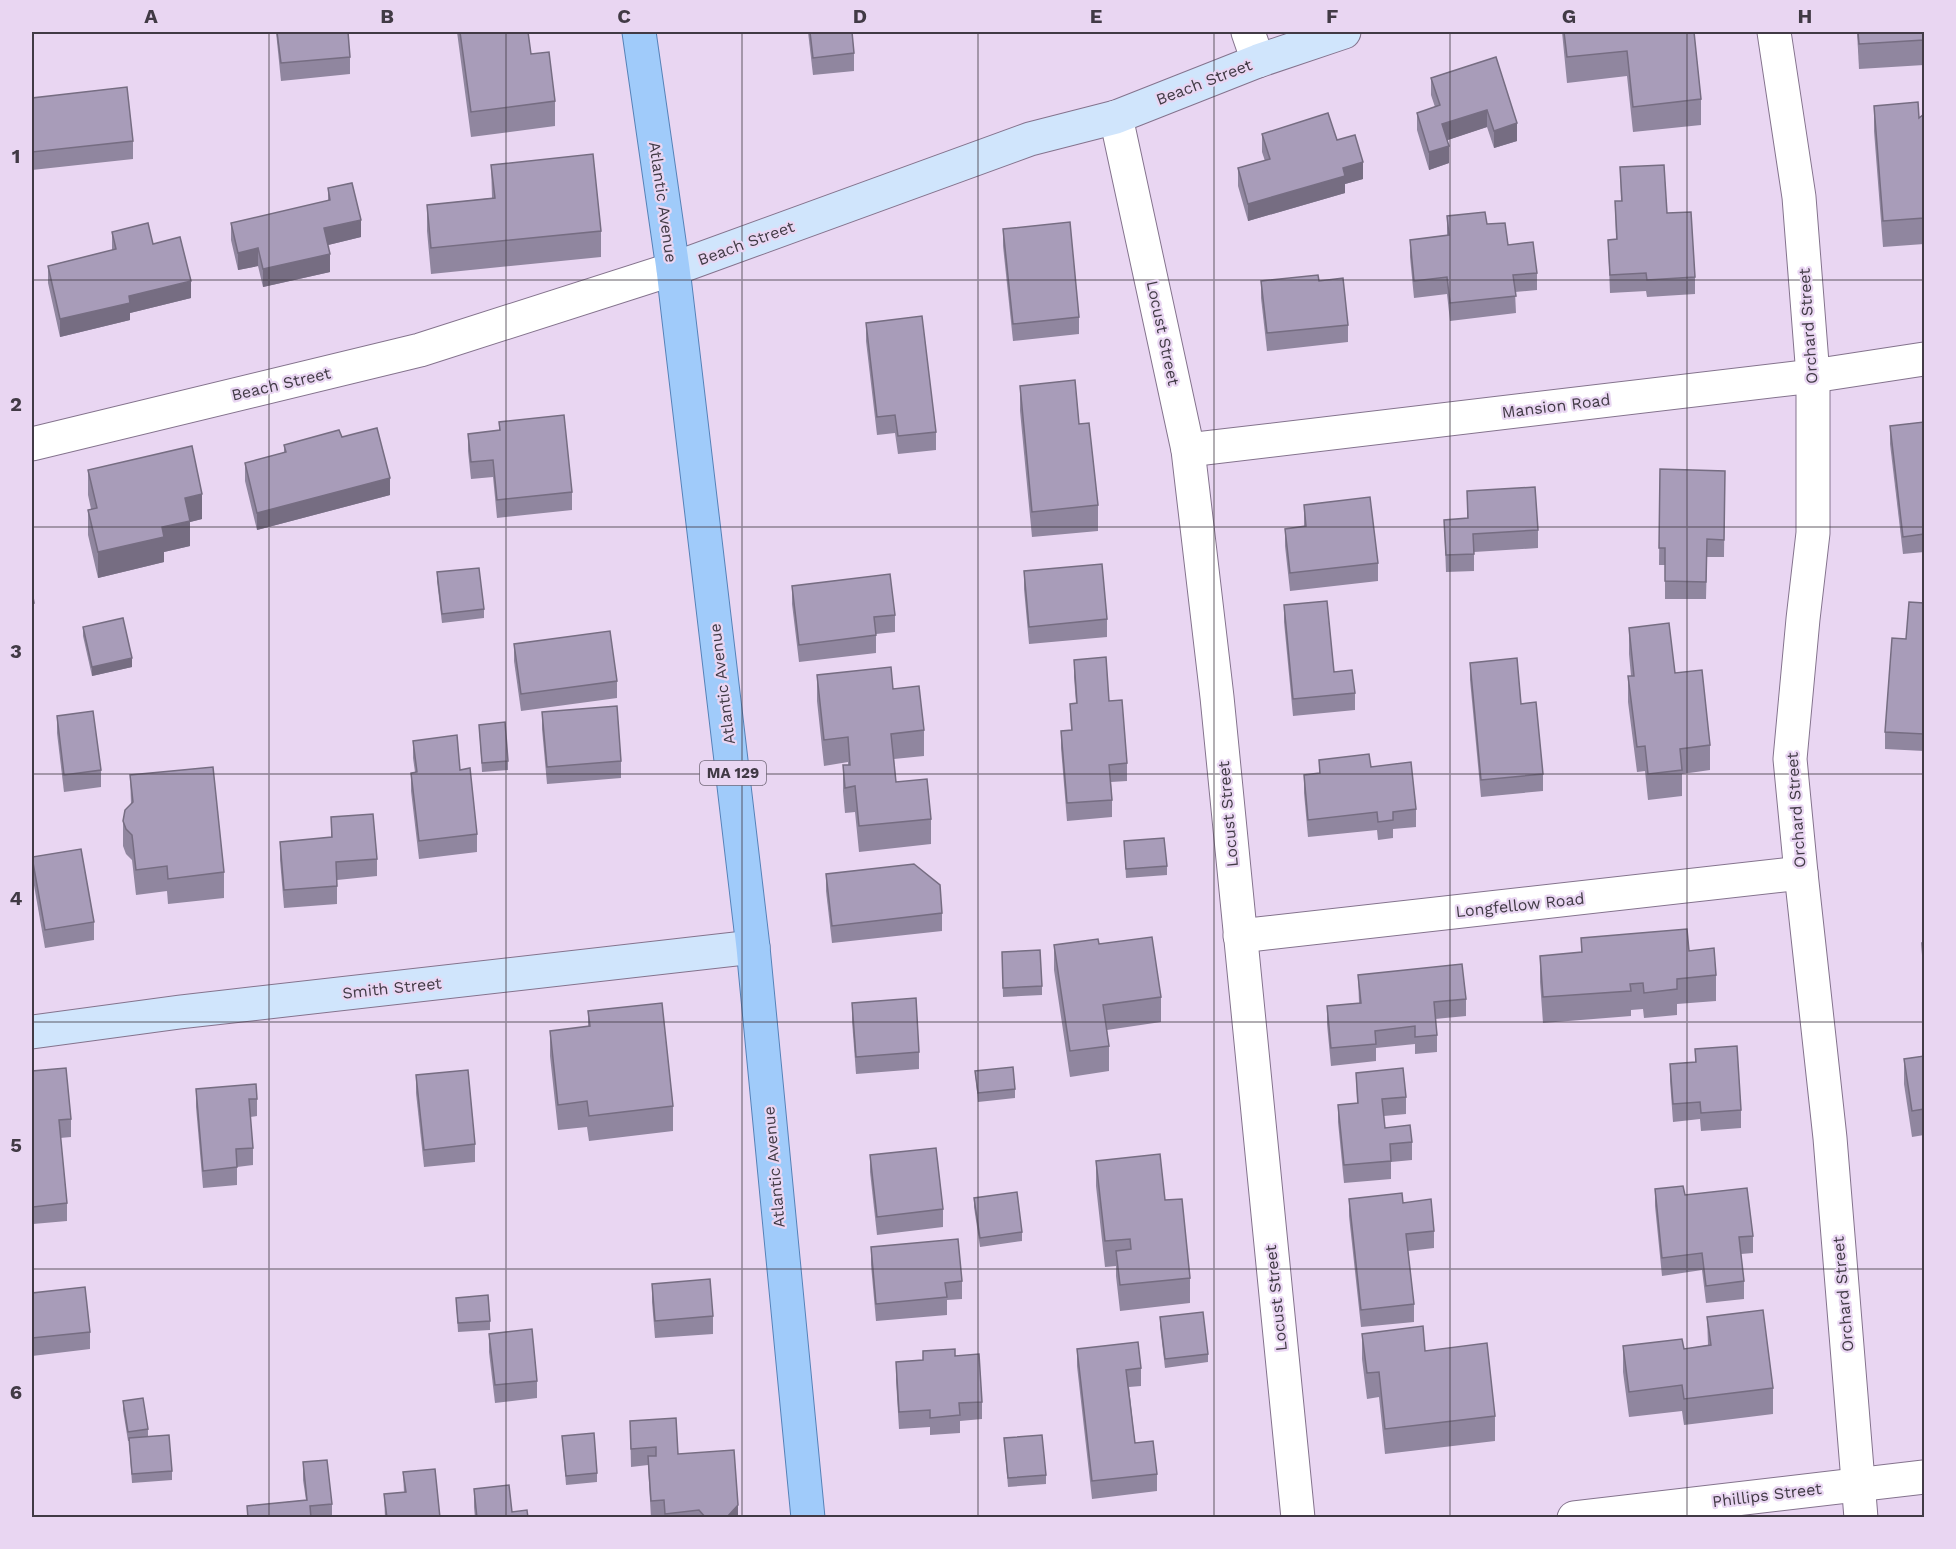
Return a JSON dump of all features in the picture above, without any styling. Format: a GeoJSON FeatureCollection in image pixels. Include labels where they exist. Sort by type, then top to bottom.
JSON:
{"type":"FeatureCollection","features":[{"type":"Feature","properties":{"kind":"main road","name":"Atlantic Avenue"},"geometry":{"type":"LineString","coordinates":[[639,32],[673,269],[753,947],[808,1518]]}},
{"type":"Feature","properties":{"kind":"street","name":"Beach Street"},"geometry":{"type":"LineString","coordinates":[[32,444],[420,350],[673,269],[1030,139],[1116,117],[1253,46],[1344,32]]}},
{"type":"Feature","properties":{"kind":"street","name":"Orchard Street"},"geometry":{"type":"LineString","coordinates":[[1774,32],[1799,197],[1813,375],[1813,533],[1790,759],[1830,1138],[1861,1518]]}},
{"type":"Feature","properties":{"kind":"street","name":"Locust Street"},"geometry":{"type":"LineString","coordinates":[[1116,117],[1188,450],[1217,697],[1298,1518]]}},
{"type":"Feature","properties":{"kind":"street","name":"Mansion Road"},"geometry":{"type":"LineString","coordinates":[[1188,450],[1813,375],[1924,359]]}},
{"type":"Feature","properties":{"kind":"street","name":"Longfellow Road"},"geometry":{"type":"LineString","coordinates":[[1240,936],[1801,873]]}},
{"type":"Feature","properties":{"kind":"street","name":"Smith Street"},"geometry":{"type":"LineString","coordinates":[[32,1032],[180,1012],[753,947]]}},
{"type":"Feature","properties":{"kind":"street","name":"Phillips Street"},"geometry":{"type":"LineString","coordinates":[[1574,1518],[1924,1477]]}},
{"type":"Feature","properties":{"kind":"building"},"geometry":{"type":"Polygon","coordinates":[[[277,32],[348,32],[350,57],[281,63],[277,32]]]}},
{"type":"Feature","properties":{"kind":"building"},"geometry":{"type":"Polygon","coordinates":[[[460,32],[528,32],[531,54],[549,52],[555,101],[471,112],[460,32]]]}},
{"type":"Feature","properties":{"kind":"building"},"geometry":{"type":"Polygon","coordinates":[[[810,32],[852,32],[854,53],[813,58],[810,32]]]}},
{"type":"Feature","properties":{"kind":"building"},"geometry":{"type":"Polygon","coordinates":[[[1564,32],[1694,32],[1701,99],[1633,107],[1627,51],[1567,57],[1564,32]]]}},
{"type":"Feature","properties":{"kind":"building"},"geometry":{"type":"Polygon","coordinates":[[[1858,32],[1924,32],[1924,40],[1859,44],[1858,32]]]}},
{"type":"Feature","properties":{"kind":"building"},"geometry":{"type":"Polygon","coordinates":[[[1496,57],[1517,123],[1494,131],[1487,110],[1442,124],[1449,146],[1429,152],[1417,113],[1440,105],[1431,78],[1496,57]]]}},
{"type":"Feature","properties":{"kind":"building"},"geometry":{"type":"Polygon","coordinates":[[[127,87],[133,141],[32,152],[32,98],[127,87]]]}},
{"type":"Feature","properties":{"kind":"building"},"geometry":{"type":"Polygon","coordinates":[[[1918,102],[1919,118],[1924,114],[1924,218],[1883,221],[1874,106],[1918,102]]]}},
{"type":"Feature","properties":{"kind":"building"},"geometry":{"type":"Polygon","coordinates":[[[1328,113],[1337,140],[1355,135],[1363,162],[1343,168],[1345,176],[1248,204],[1238,168],[1270,159],[1262,134],[1328,113]]]}},
{"type":"Feature","properties":{"kind":"building"},"geometry":{"type":"Polygon","coordinates":[[[593,154],[601,231],[431,248],[427,205],[495,198],[491,165],[593,154]]]}},
{"type":"Feature","properties":{"kind":"building"},"geometry":{"type":"Polygon","coordinates":[[[1664,165],[1667,213],[1691,212],[1695,277],[1647,280],[1646,273],[1610,275],[1608,240],[1617,239],[1615,201],[1622,201],[1620,167],[1664,165]]]}},
{"type":"Feature","properties":{"kind":"building"},"geometry":{"type":"Polygon","coordinates":[[[352,183],[361,220],[324,228],[330,254],[263,269],[258,248],[238,253],[231,223],[330,200],[328,188],[352,183]]]}},
{"type":"Feature","properties":{"kind":"building"},"geometry":{"type":"Polygon","coordinates":[[[1485,212],[1487,224],[1505,223],[1508,245],[1533,242],[1537,273],[1513,275],[1516,296],[1450,303],[1447,277],[1414,281],[1410,240],[1449,235],[1447,216],[1485,212]]]}},
{"type":"Feature","properties":{"kind":"building"},"geometry":{"type":"Polygon","coordinates":[[[1070,222],[1079,317],[1013,324],[1003,229],[1070,222]]]}},
{"type":"Feature","properties":{"kind":"building"},"geometry":{"type":"Polygon","coordinates":[[[148,223],[153,244],[180,237],[191,281],[129,296],[130,303],[60,319],[48,266],[116,249],[112,232],[148,223]]]}},
{"type":"Feature","properties":{"kind":"building"},"geometry":{"type":"Polygon","coordinates":[[[1318,275],[1319,281],[1343,278],[1348,325],[1267,333],[1261,281],[1318,275]]]}},
{"type":"Feature","properties":{"kind":"building"},"geometry":{"type":"Polygon","coordinates":[[[922,316],[936,432],[898,436],[895,415],[877,417],[866,323],[922,316]]]}},
{"type":"Feature","properties":{"kind":"building"},"geometry":{"type":"Polygon","coordinates":[[[1075,380],[1079,424],[1089,423],[1098,505],[1032,512],[1020,386],[1075,380]]]}},
{"type":"Feature","properties":{"kind":"building"},"geometry":{"type":"Polygon","coordinates":[[[564,415],[572,492],[497,500],[493,460],[471,462],[468,434],[500,430],[499,422],[564,415]]]}},
{"type":"Feature","properties":{"kind":"building"},"geometry":{"type":"Polygon","coordinates":[[[1924,422],[1924,534],[1903,537],[1890,426],[1924,422]]]}},
{"type":"Feature","properties":{"kind":"building"},"geometry":{"type":"Polygon","coordinates":[[[377,428],[390,478],[257,513],[245,463],[286,452],[284,445],[339,430],[342,437],[377,428]]]}},
{"type":"Feature","properties":{"kind":"building"},"geometry":{"type":"Polygon","coordinates":[[[192,446],[202,494],[185,498],[190,521],[162,527],[164,537],[98,552],[88,510],[97,508],[88,470],[192,446]]]}},
{"type":"Feature","properties":{"kind":"building"},"geometry":{"type":"Polygon","coordinates":[[[1660,469],[1725,471],[1724,540],[1707,539],[1706,582],[1665,581],[1665,548],[1659,548],[1660,469]]]}},
{"type":"Feature","properties":{"kind":"building"},"geometry":{"type":"Polygon","coordinates":[[[1535,487],[1538,530],[1473,534],[1474,554],[1446,555],[1444,520],[1468,518],[1467,491],[1535,487]]]}},
{"type":"Feature","properties":{"kind":"building"},"geometry":{"type":"Polygon","coordinates":[[[1370,497],[1378,563],[1290,573],[1285,529],[1306,526],[1304,505],[1370,497]]]}},
{"type":"Feature","properties":{"kind":"building"},"geometry":{"type":"Polygon","coordinates":[[[1102,564],[1107,619],[1029,627],[1024,571],[1102,564]]]}},
{"type":"Feature","properties":{"kind":"building"},"geometry":{"type":"Polygon","coordinates":[[[479,568],[484,609],[442,614],[437,572],[479,568]]]}},
{"type":"Feature","properties":{"kind":"building"},"geometry":{"type":"Polygon","coordinates":[[[890,574],[895,615],[874,617],[876,635],[799,645],[792,586],[890,574]]]}},
{"type":"Feature","properties":{"kind":"building"},"geometry":{"type":"Polygon","coordinates":[[[1327,601],[1334,672],[1352,670],[1355,693],[1293,699],[1284,605],[1327,601]]]}},
{"type":"Feature","properties":{"kind":"building"},"geometry":{"type":"Polygon","coordinates":[[[1909,602],[1924,603],[1924,734],[1885,732],[1892,638],[1906,639],[1909,602]]]}},
{"type":"Feature","properties":{"kind":"building"},"geometry":{"type":"Polygon","coordinates":[[[123,618],[132,658],[92,667],[83,627],[123,618]]]}},
{"type":"Feature","properties":{"kind":"building"},"geometry":{"type":"Polygon","coordinates":[[[1669,623],[1675,673],[1702,670],[1710,745],[1680,749],[1682,770],[1648,774],[1645,746],[1637,747],[1628,676],[1634,676],[1629,628],[1669,623]]]}},
{"type":"Feature","properties":{"kind":"building"},"geometry":{"type":"Polygon","coordinates":[[[610,631],[617,681],[521,694],[514,644],[610,631]]]}},
{"type":"Feature","properties":{"kind":"building"},"geometry":{"type":"Polygon","coordinates":[[[1106,657],[1109,701],[1122,700],[1127,763],[1109,765],[1112,800],[1067,803],[1061,731],[1072,730],[1070,704],[1077,703],[1074,660],[1106,657]]]}},
{"type":"Feature","properties":{"kind":"building"},"geometry":{"type":"Polygon","coordinates":[[[1517,658],[1521,704],[1536,702],[1543,774],[1481,780],[1470,663],[1517,658]]]}},
{"type":"Feature","properties":{"kind":"building"},"geometry":{"type":"Polygon","coordinates":[[[891,667],[893,689],[919,686],[924,730],[891,734],[896,782],[927,779],[931,819],[859,826],[855,786],[845,788],[843,765],[850,765],[848,737],[824,740],[817,675],[891,667]]]}},
{"type":"Feature","properties":{"kind":"building"},"geometry":{"type":"Polygon","coordinates":[[[617,706],[621,761],[547,767],[542,712],[617,706]]]}},
{"type":"Feature","properties":{"kind":"building"},"geometry":{"type":"Polygon","coordinates":[[[93,711],[101,770],[64,775],[57,716],[93,711]]]}},
{"type":"Feature","properties":{"kind":"building"},"geometry":{"type":"Polygon","coordinates":[[[505,722],[508,761],[482,763],[479,725],[505,722]]]}},
{"type":"Feature","properties":{"kind":"building"},"geometry":{"type":"Polygon","coordinates":[[[457,735],[460,770],[470,768],[477,834],[419,841],[411,773],[417,772],[413,741],[457,735]]]}},
{"type":"Feature","properties":{"kind":"building"},"geometry":{"type":"Polygon","coordinates":[[[1369,754],[1371,767],[1411,762],[1416,809],[1393,812],[1393,820],[1378,822],[1377,812],[1308,820],[1304,775],[1320,773],[1319,760],[1369,754]]]}},
{"type":"Feature","properties":{"kind":"building"},"geometry":{"type":"Polygon","coordinates":[[[213,767],[224,872],[168,879],[167,866],[136,870],[132,835],[126,829],[123,821],[125,810],[133,802],[130,775],[213,767]]]}},
{"type":"Feature","properties":{"kind":"building"},"geometry":{"type":"Polygon","coordinates":[[[373,814],[377,859],[336,862],[337,886],[284,890],[280,842],[332,837],[331,817],[373,814]]]}},
{"type":"Feature","properties":{"kind":"building"},"geometry":{"type":"Polygon","coordinates":[[[1164,838],[1167,866],[1126,869],[1124,841],[1164,838]]]}},
{"type":"Feature","properties":{"kind":"building"},"geometry":{"type":"Polygon","coordinates":[[[81,849],[94,922],[45,930],[32,857],[81,849]]]}},
{"type":"Feature","properties":{"kind":"building"},"geometry":{"type":"Polygon","coordinates":[[[914,864],[940,885],[942,913],[832,926],[826,874],[914,864]]]}},
{"type":"Feature","properties":{"kind":"building"},"geometry":{"type":"Polygon","coordinates":[[[1687,929],[1689,951],[1714,948],[1716,975],[1677,979],[1677,989],[1644,993],[1643,983],[1630,984],[1631,991],[1543,997],[1540,956],[1582,952],[1581,938],[1687,929]]]}},
{"type":"Feature","properties":{"kind":"building"},"geometry":{"type":"Polygon","coordinates":[[[1152,937],[1161,997],[1103,1005],[1109,1046],[1070,1051],[1054,945],[1098,939],[1099,944],[1152,937]]]}},
{"type":"Feature","properties":{"kind":"building"},"geometry":{"type":"Polygon","coordinates":[[[1922,943],[1924,943],[1924,975],[1922,943]]]}},
{"type":"Feature","properties":{"kind":"building"},"geometry":{"type":"Polygon","coordinates":[[[1040,950],[1042,986],[1003,988],[1002,952],[1040,950]]]}},
{"type":"Feature","properties":{"kind":"building"},"geometry":{"type":"Polygon","coordinates":[[[1462,964],[1466,999],[1434,1002],[1437,1035],[1415,1037],[1415,1026],[1375,1031],[1376,1044],[1331,1048],[1327,1006],[1361,1003],[1358,975],[1462,964]]]}},
{"type":"Feature","properties":{"kind":"building"},"geometry":{"type":"Polygon","coordinates":[[[916,998],[919,1052],[856,1057],[852,1003],[916,998]]]}},
{"type":"Feature","properties":{"kind":"building"},"geometry":{"type":"Polygon","coordinates":[[[662,1003],[673,1106],[589,1116],[587,1101],[558,1105],[550,1031],[590,1026],[588,1011],[662,1003]]]}},
{"type":"Feature","properties":{"kind":"building"},"geometry":{"type":"Polygon","coordinates":[[[1737,1046],[1741,1110],[1701,1113],[1700,1102],[1673,1104],[1670,1064],[1696,1062],[1695,1049],[1737,1046]]]}},
{"type":"Feature","properties":{"kind":"building"},"geometry":{"type":"Polygon","coordinates":[[[1924,1056],[1924,1109],[1912,1111],[1904,1059],[1924,1056]]]}},
{"type":"Feature","properties":{"kind":"building"},"geometry":{"type":"Polygon","coordinates":[[[1013,1067],[1015,1089],[978,1093],[975,1071],[1013,1067]]]}},
{"type":"Feature","properties":{"kind":"building"},"geometry":{"type":"Polygon","coordinates":[[[66,1068],[71,1119],[59,1120],[67,1203],[33,1207],[32,1071],[66,1068]]]}},
{"type":"Feature","properties":{"kind":"building"},"geometry":{"type":"Polygon","coordinates":[[[1403,1068],[1406,1097],[1382,1099],[1385,1128],[1410,1125],[1412,1142],[1390,1144],[1391,1161],[1344,1165],[1338,1105],[1358,1103],[1356,1073],[1403,1068]]]}},
{"type":"Feature","properties":{"kind":"building"},"geometry":{"type":"Polygon","coordinates":[[[468,1070],[475,1144],[424,1150],[416,1075],[468,1070]]]}},
{"type":"Feature","properties":{"kind":"building"},"geometry":{"type":"Polygon","coordinates":[[[256,1084],[257,1099],[249,1099],[253,1148],[236,1149],[237,1167],[203,1171],[196,1089],[256,1084]]]}},
{"type":"Feature","properties":{"kind":"building"},"geometry":{"type":"Polygon","coordinates":[[[936,1148],[943,1209],[877,1217],[870,1155],[936,1148]]]}},
{"type":"Feature","properties":{"kind":"building"},"geometry":{"type":"Polygon","coordinates":[[[1160,1154],[1165,1200],[1182,1199],[1190,1278],[1120,1285],[1116,1251],[1131,1249],[1130,1239],[1105,1241],[1096,1161],[1160,1154]]]}},
{"type":"Feature","properties":{"kind":"building"},"geometry":{"type":"Polygon","coordinates":[[[1683,1186],[1685,1195],[1747,1188],[1753,1236],[1739,1237],[1744,1281],[1706,1286],[1702,1253],[1662,1258],[1655,1189],[1683,1186]]]}},
{"type":"Feature","properties":{"kind":"building"},"geometry":{"type":"Polygon","coordinates":[[[1017,1192],[1022,1232],[980,1238],[974,1198],[1017,1192]]]}},
{"type":"Feature","properties":{"kind":"building"},"geometry":{"type":"Polygon","coordinates":[[[1402,1193],[1403,1203],[1431,1199],[1434,1231],[1406,1234],[1414,1304],[1361,1310],[1349,1199],[1402,1193]]]}},
{"type":"Feature","properties":{"kind":"building"},"geometry":{"type":"Polygon","coordinates":[[[958,1239],[962,1281],[945,1283],[947,1297],[876,1304],[871,1247],[958,1239]]]}},
{"type":"Feature","properties":{"kind":"building"},"geometry":{"type":"Polygon","coordinates":[[[710,1279],[713,1316],[655,1321],[652,1284],[710,1279]]]}},
{"type":"Feature","properties":{"kind":"building"},"geometry":{"type":"Polygon","coordinates":[[[85,1287],[90,1332],[32,1338],[32,1293],[85,1287]]]}},
{"type":"Feature","properties":{"kind":"building"},"geometry":{"type":"Polygon","coordinates":[[[488,1295],[490,1321],[458,1323],[456,1298],[488,1295]]]}},
{"type":"Feature","properties":{"kind":"building"},"geometry":{"type":"Polygon","coordinates":[[[1763,1310],[1773,1388],[1684,1399],[1682,1385],[1629,1392],[1623,1346],[1682,1339],[1684,1349],[1711,1345],[1707,1317],[1763,1310]]]}},
{"type":"Feature","properties":{"kind":"building"},"geometry":{"type":"Polygon","coordinates":[[[1203,1312],[1208,1354],[1165,1359],[1160,1317],[1203,1312]]]}},
{"type":"Feature","properties":{"kind":"building"},"geometry":{"type":"Polygon","coordinates":[[[1423,1326],[1425,1351],[1487,1343],[1495,1416],[1385,1429],[1379,1372],[1367,1373],[1362,1334],[1423,1326]]]}},
{"type":"Feature","properties":{"kind":"building"},"geometry":{"type":"Polygon","coordinates":[[[532,1329],[537,1381],[495,1385],[489,1334],[532,1329]]]}},
{"type":"Feature","properties":{"kind":"building"},"geometry":{"type":"Polygon","coordinates":[[[1138,1342],[1141,1368],[1126,1370],[1135,1443],[1153,1441],[1157,1474],[1092,1481],[1077,1349],[1138,1342]]]}},
{"type":"Feature","properties":{"kind":"building"},"geometry":{"type":"Polygon","coordinates":[[[955,1349],[955,1356],[979,1354],[982,1402],[959,1403],[960,1415],[930,1418],[930,1410],[899,1412],[896,1362],[923,1360],[923,1351],[955,1349]]]}},
{"type":"Feature","properties":{"kind":"building"},"geometry":{"type":"Polygon","coordinates":[[[143,1398],[148,1429],[128,1432],[123,1401],[143,1398]]]}},
{"type":"Feature","properties":{"kind":"building"},"geometry":{"type":"Polygon","coordinates":[[[676,1418],[678,1454],[734,1450],[738,1505],[727,1517],[706,1518],[699,1510],[665,1514],[664,1500],[651,1501],[648,1456],[656,1456],[656,1447],[631,1449],[630,1421],[676,1418]]]}},
{"type":"Feature","properties":{"kind":"building"},"geometry":{"type":"Polygon","coordinates":[[[594,1433],[597,1473],[566,1476],[562,1436],[594,1433]]]}},
{"type":"Feature","properties":{"kind":"building"},"geometry":{"type":"Polygon","coordinates":[[[169,1435],[172,1471],[132,1474],[129,1438],[169,1435]]]}},
{"type":"Feature","properties":{"kind":"building"},"geometry":{"type":"Polygon","coordinates":[[[1042,1435],[1046,1475],[1008,1478],[1004,1438],[1042,1435]]]}},
{"type":"Feature","properties":{"kind":"building"},"geometry":{"type":"Polygon","coordinates":[[[327,1460],[332,1504],[310,1506],[311,1518],[248,1518],[247,1506],[307,1500],[303,1462],[327,1460]]]}},
{"type":"Feature","properties":{"kind":"building"},"geometry":{"type":"Polygon","coordinates":[[[435,1469],[440,1518],[387,1518],[384,1494],[406,1492],[403,1472],[435,1469]]]}},
{"type":"Feature","properties":{"kind":"building"},"geometry":{"type":"Polygon","coordinates":[[[509,1485],[512,1512],[527,1510],[528,1518],[477,1518],[474,1489],[509,1485]]]}}]}
